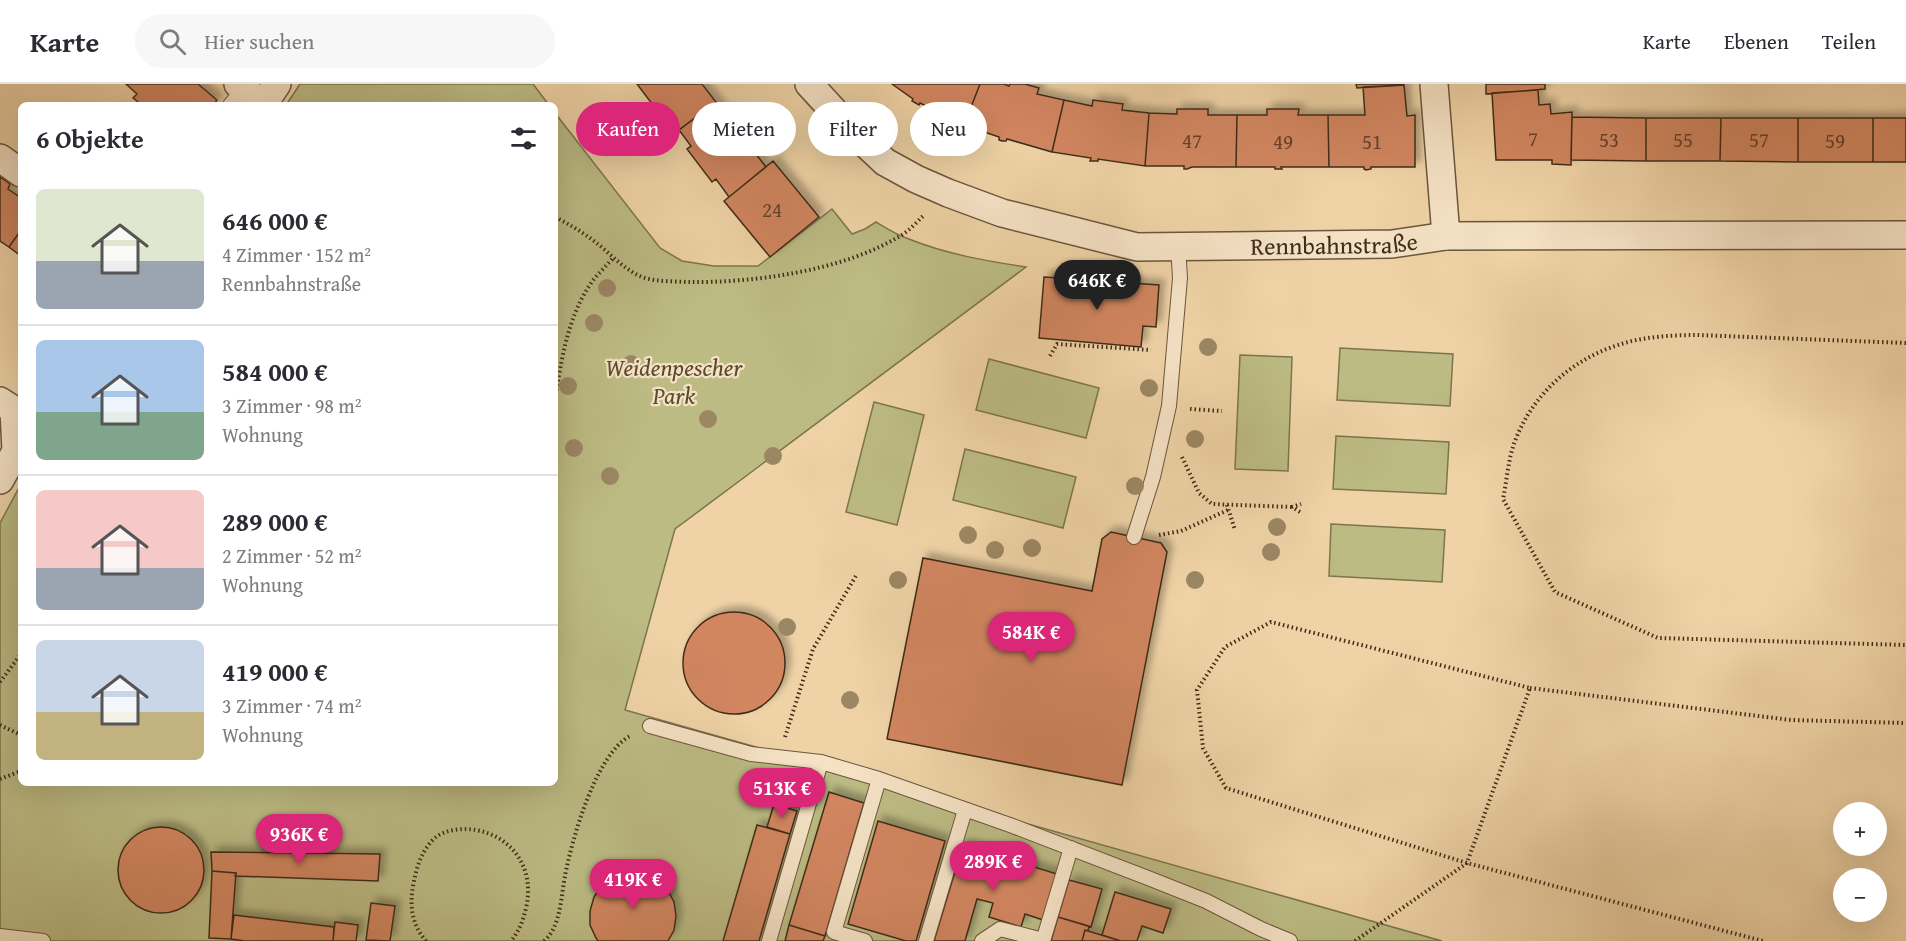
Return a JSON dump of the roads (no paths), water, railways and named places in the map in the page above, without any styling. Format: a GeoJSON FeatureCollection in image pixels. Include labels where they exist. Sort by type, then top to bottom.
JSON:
{"type":"FeatureCollection","features":[{"type":"Feature","properties":{"kind":"street"},"geometry":{"type":"LineString","coordinates":[[248,97],[277,84]]}},
{"type":"Feature","properties":{"kind":"street","name":"Rennbahnstraße"},"geometry":{"type":"LineString","coordinates":[[809,84],[853,132],[885,162],[916,179],[948,194],[1002,213],[1137,247],[1392,244],[1446,236],[1906,235]]}},
{"type":"Feature","properties":{"kind":"street"},"geometry":{"type":"LineString","coordinates":[[1434,84],[1446,236]]}},
{"type":"Feature","properties":{"kind":"street"},"geometry":{"type":"LineString","coordinates":[[0,158],[18,171]]}},
{"type":"Feature","properties":{"kind":"street"},"geometry":{"type":"LineString","coordinates":[[0,401],[14,410],[16,451],[0,480]]}},
{"type":"Feature","properties":{"kind":"lane"},"geometry":{"type":"LineString","coordinates":[[1135,534],[1153,477],[1166,421],[1180,278],[1178,246]]}},
{"type":"Feature","properties":{"kind":"lane"},"geometry":{"type":"LineString","coordinates":[[651,726],[751,754],[821,762],[879,779],[1071,848],[1206,901],[1290,941]]}},
{"type":"Feature","properties":{"kind":"lane"},"geometry":{"type":"LineString","coordinates":[[769,941],[821,762]]}},
{"type":"Feature","properties":{"kind":"lane"},"geometry":{"type":"LineString","coordinates":[[865,941],[834,932],[879,779]]}},
{"type":"Feature","properties":{"kind":"lane"},"geometry":{"type":"LineString","coordinates":[[926,941],[965,810]]}},
{"type":"Feature","properties":{"kind":"lane"},"geometry":{"type":"LineString","coordinates":[[982,941],[1000,929],[1043,941],[1071,848]]}},
{"type":"Feature","properties":{"kind":"lane"},"geometry":{"type":"LineString","coordinates":[[0,936],[43,941]]}},
{"type":"Feature","properties":{"kind":"park label","name":"Weidenpescher Park"},"geometry":{"type":"Point","coordinates":[674,381]}}]}
